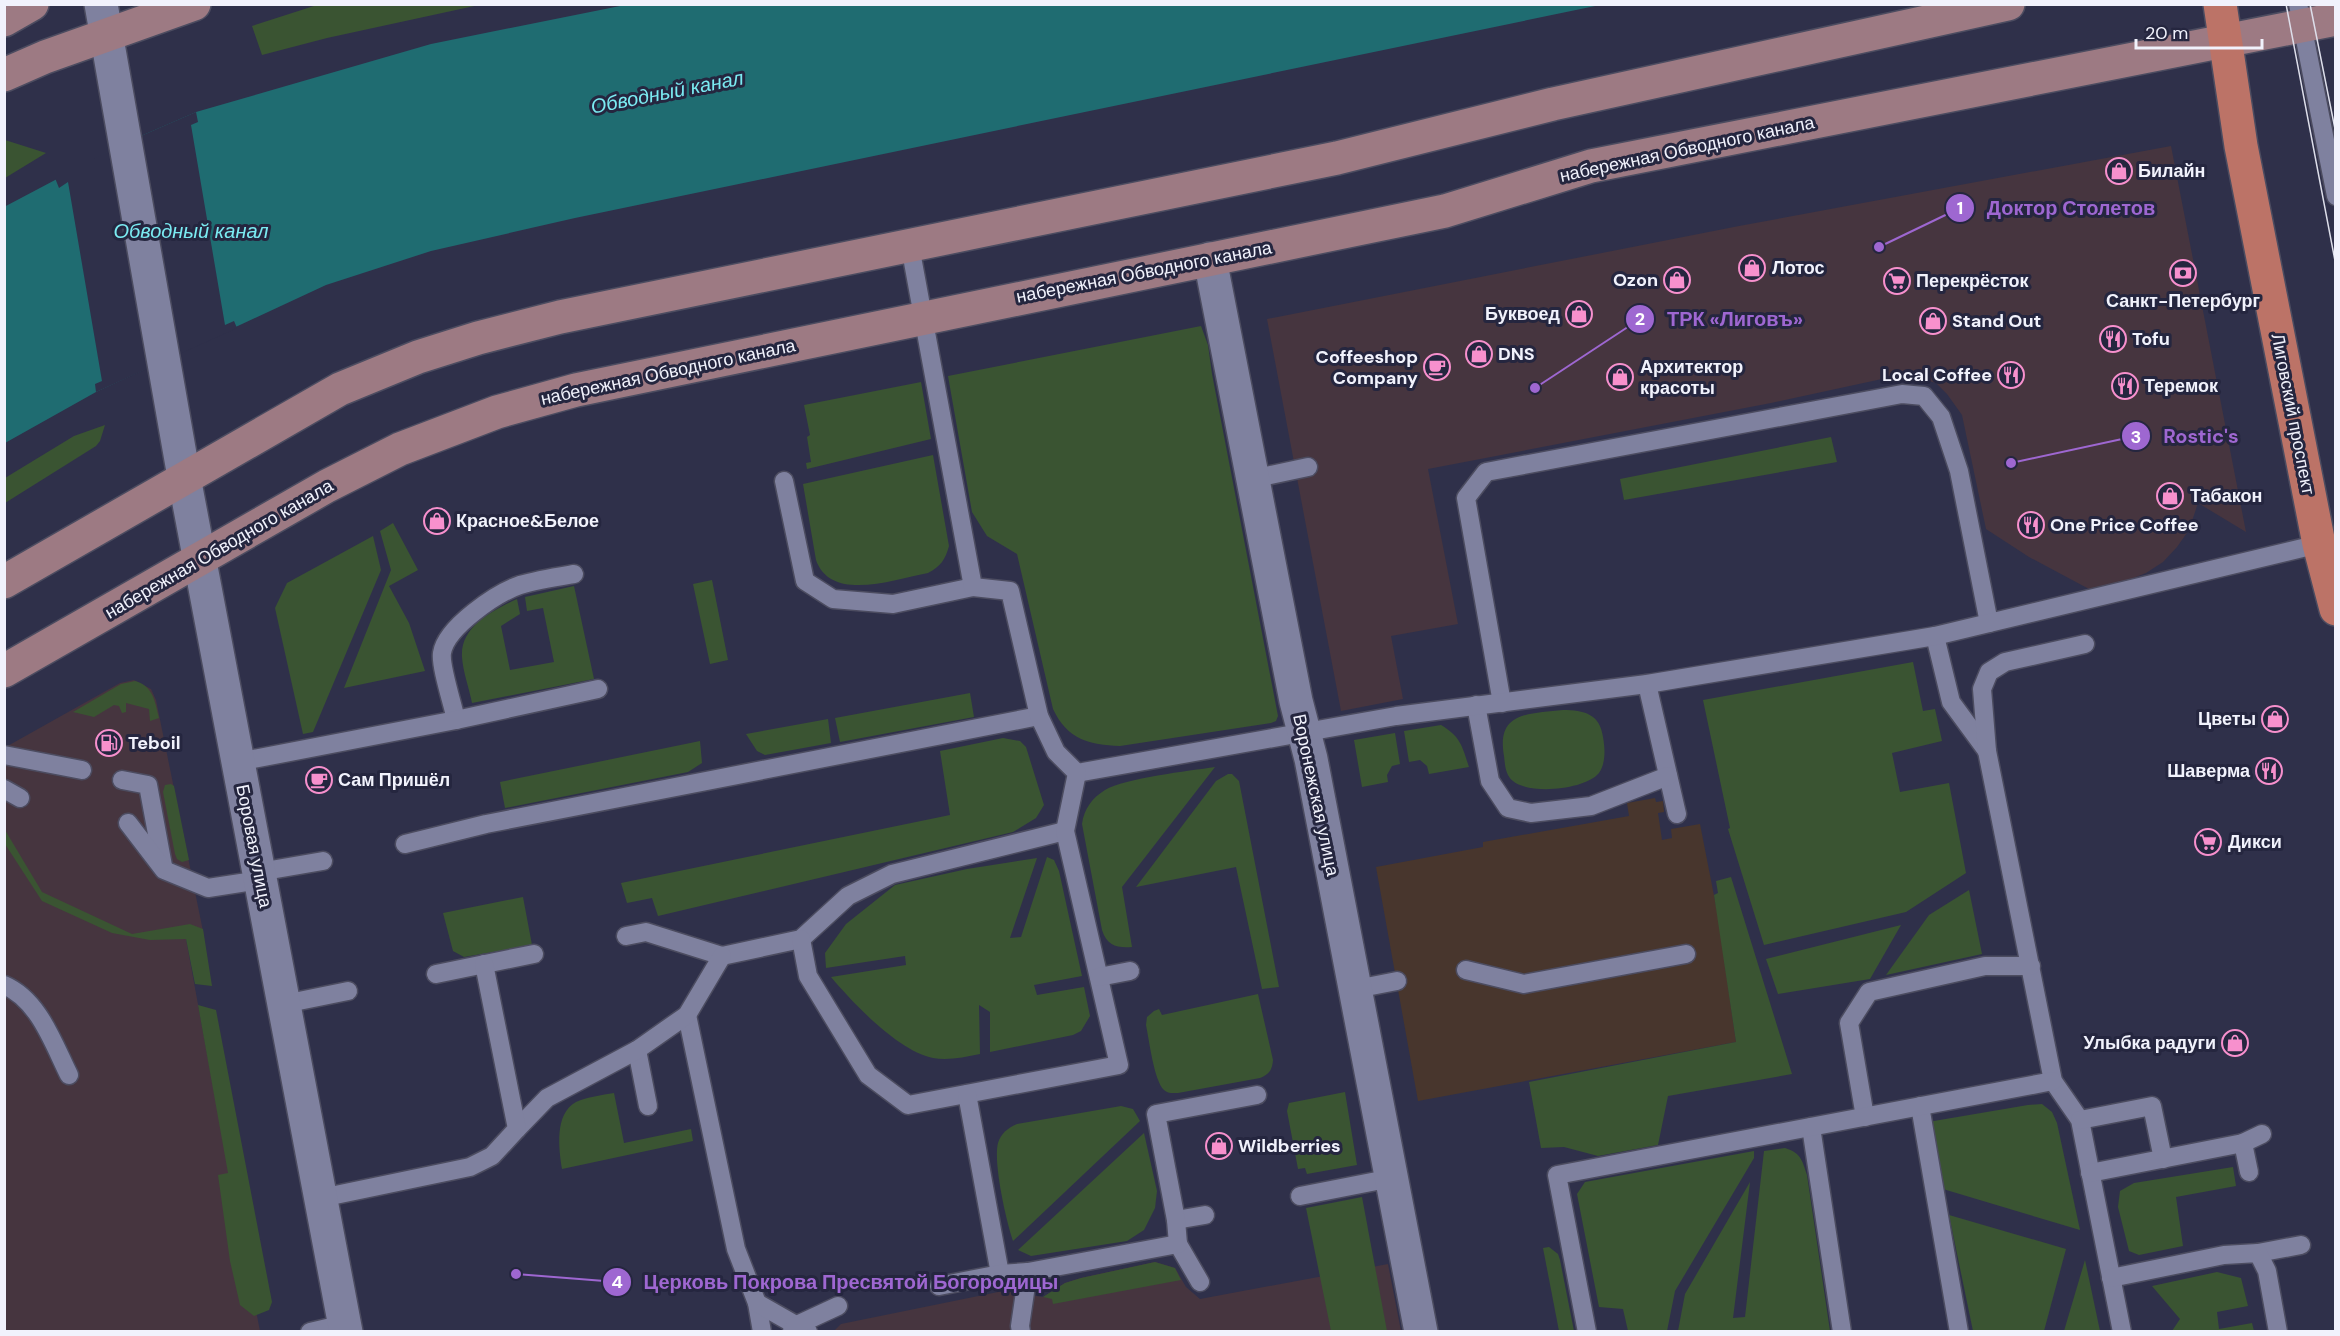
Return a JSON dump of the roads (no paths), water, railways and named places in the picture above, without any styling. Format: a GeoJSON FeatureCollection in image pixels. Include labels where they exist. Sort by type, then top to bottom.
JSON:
{"type":"FeatureCollection","features":[{"type":"Feature","properties":{"kind":"main road"},"geometry":{"type":"LineString","coordinates":[[4,20],[32,4]]}},
{"type":"Feature","properties":{"kind":"main road"},"geometry":{"type":"LineString","coordinates":[[4,75],[45,57],[104,20],[194,4]]}},
{"type":"Feature","properties":{"kind":"main road"},"geometry":{"type":"LineString","coordinates":[[4,582],[340,389],[418,357],[478,338],[560,317],[1337,158],[1553,104],[2008,4]]}},
{"type":"Feature","properties":{"kind":"main road","name":"Лиговский проспект"},"geometry":{"type":"LineString","coordinates":[[2220,4],[2241,146],[2319,544],[2336,609]]}},
{"type":"Feature","properties":{"kind":"main road"},"geometry":{"type":"LineString","coordinates":[[2273,4],[2305,11]]}},
{"type":"Feature","properties":{"kind":"main road","name":"набережная Обводного канала"},"geometry":{"type":"LineString","coordinates":[[4,671],[327,486],[400,449],[497,412],[576,390],[1445,211],[1591,166],[2225,40],[2305,11],[2336,19]]}},
{"type":"Feature","properties":{"kind":"street","name":"Боровая улица"},"geometry":{"type":"LineString","coordinates":[[104,20],[199,560],[345,1328]]}},
{"type":"Feature","properties":{"kind":"street","name":"Воронежская улица"},"geometry":{"type":"LineString","coordinates":[[1210,259],[1252,479],[1356,989],[1421,1332]]}},
{"type":"Feature","properties":{"kind":"lane"},"geometry":{"type":"LineString","coordinates":[[2305,11],[2336,196]]}},
{"type":"Feature","properties":{"kind":"lane"},"geometry":{"type":"LineString","coordinates":[[910,246],[973,587]]}},
{"type":"Feature","properties":{"kind":"lane"},"geometry":{"type":"LineString","coordinates":[[1502,703],[1466,498],[1486,472],[1902,394],[1924,396],[1941,417],[1959,471],[1989,623]]}},
{"type":"Feature","properties":{"kind":"lane"},"geometry":{"type":"LineString","coordinates":[[1252,479],[1308,467]]}},
{"type":"Feature","properties":{"kind":"lane"},"geometry":{"type":"LineString","coordinates":[[784,481],[806,580],[833,599],[893,604],[973,587],[1010,591],[1038,716],[1056,752],[1077,773]]}},
{"type":"Feature","properties":{"kind":"lane"},"geometry":{"type":"LineString","coordinates":[[1077,773],[1396,716],[1647,684],[1935,636],[2319,544]]}},
{"type":"Feature","properties":{"kind":"lane"},"geometry":{"type":"LineString","coordinates":[[456,720],[441,655],[445,641],[462,622],[478,609],[519,586],[574,574]]}},
{"type":"Feature","properties":{"kind":"lane"},"geometry":{"type":"LineString","coordinates":[[1935,636],[1950,702],[1987,751]]}},
{"type":"Feature","properties":{"kind":"lane"},"geometry":{"type":"LineString","coordinates":[[2085,644],[2005,662],[1989,672],[1982,690],[1987,751],[2053,1081],[2080,1120],[2122,1332]]}},
{"type":"Feature","properties":{"kind":"lane"},"geometry":{"type":"LineString","coordinates":[[1647,684],[1677,814]]}},
{"type":"Feature","properties":{"kind":"lane"},"geometry":{"type":"LineString","coordinates":[[238,762],[456,720],[598,689]]}},
{"type":"Feature","properties":{"kind":"lane"},"geometry":{"type":"LineString","coordinates":[[1476,705],[1490,781],[1508,808],[1531,813],[1591,806],[1668,776]]}},
{"type":"Feature","properties":{"kind":"lane"},"geometry":{"type":"LineString","coordinates":[[405,844],[486,824],[1038,716]]}},
{"type":"Feature","properties":{"kind":"lane"},"geometry":{"type":"LineString","coordinates":[[4,754],[82,770]]}},
{"type":"Feature","properties":{"kind":"lane"},"geometry":{"type":"LineString","coordinates":[[801,939],[808,976],[868,1075],[908,1105],[1119,1065],[1065,831],[1077,773]]}},
{"type":"Feature","properties":{"kind":"lane"},"geometry":{"type":"LineString","coordinates":[[122,780],[148,785],[164,870]]}},
{"type":"Feature","properties":{"kind":"lane"},"geometry":{"type":"LineString","coordinates":[[128,824],[164,870],[208,888],[323,861]]}},
{"type":"Feature","properties":{"kind":"lane"},"geometry":{"type":"LineString","coordinates":[[626,936],[646,932],[722,956],[801,939],[848,896],[892,874],[1065,831]]}},
{"type":"Feature","properties":{"kind":"lane"},"geometry":{"type":"LineString","coordinates":[[436,974],[534,954]]}},
{"type":"Feature","properties":{"kind":"lane"},"geometry":{"type":"LineString","coordinates":[[1466,970],[1524,984],[1686,954]]}},
{"type":"Feature","properties":{"kind":"lane"},"geometry":{"type":"LineString","coordinates":[[321,1198],[470,1167],[492,1156],[547,1098],[637,1050],[687,1015],[722,956]]}},
{"type":"Feature","properties":{"kind":"lane"},"geometry":{"type":"LineString","coordinates":[[484,964],[518,1129]]}},
{"type":"Feature","properties":{"kind":"lane"},"geometry":{"type":"LineString","coordinates":[[1865,1117],[1849,1023],[1869,992],[1985,966],[2031,966]]}},
{"type":"Feature","properties":{"kind":"lane"},"geometry":{"type":"LineString","coordinates":[[1099,977],[1130,971]]}},
{"type":"Feature","properties":{"kind":"lane"},"geometry":{"type":"LineString","coordinates":[[1356,989],[1397,981]]}},
{"type":"Feature","properties":{"kind":"lane"},"geometry":{"type":"LineString","coordinates":[[4,985],[15,990],[31,1005],[69,1075]]}},
{"type":"Feature","properties":{"kind":"lane"},"geometry":{"type":"LineString","coordinates":[[284,1004],[348,991]]}},
{"type":"Feature","properties":{"kind":"lane"},"geometry":{"type":"LineString","coordinates":[[687,1015],[736,1249],[757,1303],[762,1332]]}},
{"type":"Feature","properties":{"kind":"lane"},"geometry":{"type":"LineString","coordinates":[[637,1050],[648,1106]]}},
{"type":"Feature","properties":{"kind":"lane"},"geometry":{"type":"LineString","coordinates":[[1587,1332],[1557,1175],[2053,1081]]}},
{"type":"Feature","properties":{"kind":"lane"},"geometry":{"type":"LineString","coordinates":[[967,1094],[1000,1274]]}},
{"type":"Feature","properties":{"kind":"lane"},"geometry":{"type":"LineString","coordinates":[[1200,1282],[1178,1244],[1176,1220],[1156,1114],[1257,1095]]}},
{"type":"Feature","properties":{"kind":"lane"},"geometry":{"type":"LineString","coordinates":[[1920,1106],[1959,1332]]}},
{"type":"Feature","properties":{"kind":"lane"},"geometry":{"type":"LineString","coordinates":[[2080,1120],[2152,1106],[2163,1159]]}},
{"type":"Feature","properties":{"kind":"lane"},"geometry":{"type":"LineString","coordinates":[[1811,1127],[1842,1332]]}},
{"type":"Feature","properties":{"kind":"lane"},"geometry":{"type":"LineString","coordinates":[[2090,1173],[2243,1143],[2262,1134]]}},
{"type":"Feature","properties":{"kind":"lane"},"geometry":{"type":"LineString","coordinates":[[2243,1143],[2249,1172]]}},
{"type":"Feature","properties":{"kind":"lane"},"geometry":{"type":"LineString","coordinates":[[1300,1196],[1392,1178]]}},
{"type":"Feature","properties":{"kind":"lane"},"geometry":{"type":"LineString","coordinates":[[1176,1220],[1205,1215]]}},
{"type":"Feature","properties":{"kind":"lane"},"geometry":{"type":"LineString","coordinates":[[939,1286],[1178,1244]]}},
{"type":"Feature","properties":{"kind":"lane"},"geometry":{"type":"LineString","coordinates":[[2111,1278],[2224,1255],[2258,1253],[2301,1245]]}},
{"type":"Feature","properties":{"kind":"lane"},"geometry":{"type":"LineString","coordinates":[[2258,1253],[2267,1271],[2278,1332]]}},
{"type":"Feature","properties":{"kind":"lane"},"geometry":{"type":"LineString","coordinates":[[1022,1332],[1020,1326],[1028,1272]]}},
{"type":"Feature","properties":{"kind":"lane"},"geometry":{"type":"LineString","coordinates":[[757,1303],[799,1329],[838,1306]]}},
{"type":"Feature","properties":{"kind":"lane"},"geometry":{"type":"LineString","coordinates":[[310,1332],[345,1328]]}},
{"type":"Feature","properties":{"kind":"water","name":"Обводный канал"},"geometry":{"type":"Polygon","coordinates":[[[625,5],[1600,5],[575,218],[431,251],[326,285],[96,392],[5,443],[4,207],[127,142],[196,112],[431,44],[625,5]]]}},
{"type":"Feature","properties":{"kind":"tram line"},"geometry":{"type":"LineString","coordinates":[[2286,4],[2336,266]]}},
{"type":"Feature","properties":{"kind":"tram line"},"geometry":{"type":"LineString","coordinates":[[2310,4],[2336,134]]}},
{"type":"Feature","properties":{"kind":"place","name":"Билайн"},"geometry":{"type":"Point","coordinates":[2119,171]}},
{"type":"Feature","properties":{"kind":"place","name":"Доктор Столетов"},"geometry":{"type":"Point","coordinates":[1879,247]}},
{"type":"Feature","properties":{"kind":"place","name":"Лотос"},"geometry":{"type":"Point","coordinates":[1752,268]}},
{"type":"Feature","properties":{"kind":"place","name":"Санкт-Петербург"},"geometry":{"type":"Point","coordinates":[2183,273]}},
{"type":"Feature","properties":{"kind":"place","name":"Ozon"},"geometry":{"type":"Point","coordinates":[1677,280]}},
{"type":"Feature","properties":{"kind":"place","name":"Перекрёсток"},"geometry":{"type":"Point","coordinates":[1897,281]}},
{"type":"Feature","properties":{"kind":"place","name":"Буквоед"},"geometry":{"type":"Point","coordinates":[1579,314]}},
{"type":"Feature","properties":{"kind":"place","name":"Stand Out"},"geometry":{"type":"Point","coordinates":[1933,321]}},
{"type":"Feature","properties":{"kind":"place","name":"Tofu"},"geometry":{"type":"Point","coordinates":[2113,339]}},
{"type":"Feature","properties":{"kind":"place","name":"DNS"},"geometry":{"type":"Point","coordinates":[1479,354]}},
{"type":"Feature","properties":{"kind":"place","name":"Coffeeshop Company"},"geometry":{"type":"Point","coordinates":[1437,367]}},
{"type":"Feature","properties":{"kind":"place","name":"Local Coffee"},"geometry":{"type":"Point","coordinates":[2011,375]}},
{"type":"Feature","properties":{"kind":"place","name":"Архитектор красоты"},"geometry":{"type":"Point","coordinates":[1620,377]}},
{"type":"Feature","properties":{"kind":"place","name":"Теремок"},"geometry":{"type":"Point","coordinates":[2125,386]}},
{"type":"Feature","properties":{"kind":"place","name":"ТРК «Лиговъ»"},"geometry":{"type":"Point","coordinates":[1535,388]}},
{"type":"Feature","properties":{"kind":"place","name":"Rostic's"},"geometry":{"type":"Point","coordinates":[2011,463]}},
{"type":"Feature","properties":{"kind":"place","name":"Табакон"},"geometry":{"type":"Point","coordinates":[2170,496]}},
{"type":"Feature","properties":{"kind":"place","name":"Красное&Белое"},"geometry":{"type":"Point","coordinates":[437,521]}},
{"type":"Feature","properties":{"kind":"place","name":"One Price Coffee"},"geometry":{"type":"Point","coordinates":[2031,525]}},
{"type":"Feature","properties":{"kind":"place","name":"Цветы"},"geometry":{"type":"Point","coordinates":[2275,719]}},
{"type":"Feature","properties":{"kind":"place","name":"Teboil"},"geometry":{"type":"Point","coordinates":[109,743]}},
{"type":"Feature","properties":{"kind":"place","name":"Шаверма"},"geometry":{"type":"Point","coordinates":[2269,771]}},
{"type":"Feature","properties":{"kind":"place","name":"Сам Пришёл"},"geometry":{"type":"Point","coordinates":[319,780]}},
{"type":"Feature","properties":{"kind":"place","name":"Дикси"},"geometry":{"type":"Point","coordinates":[2208,842]}},
{"type":"Feature","properties":{"kind":"place","name":"Улыбка радуги"},"geometry":{"type":"Point","coordinates":[2235,1043]}},
{"type":"Feature","properties":{"kind":"place","name":"Wildberries"},"geometry":{"type":"Point","coordinates":[1219,1146]}},
{"type":"Feature","properties":{"kind":"place","name":"Церковь Покрова Пресвятой Богородицы"},"geometry":{"type":"Point","coordinates":[516,1274]}}]}
